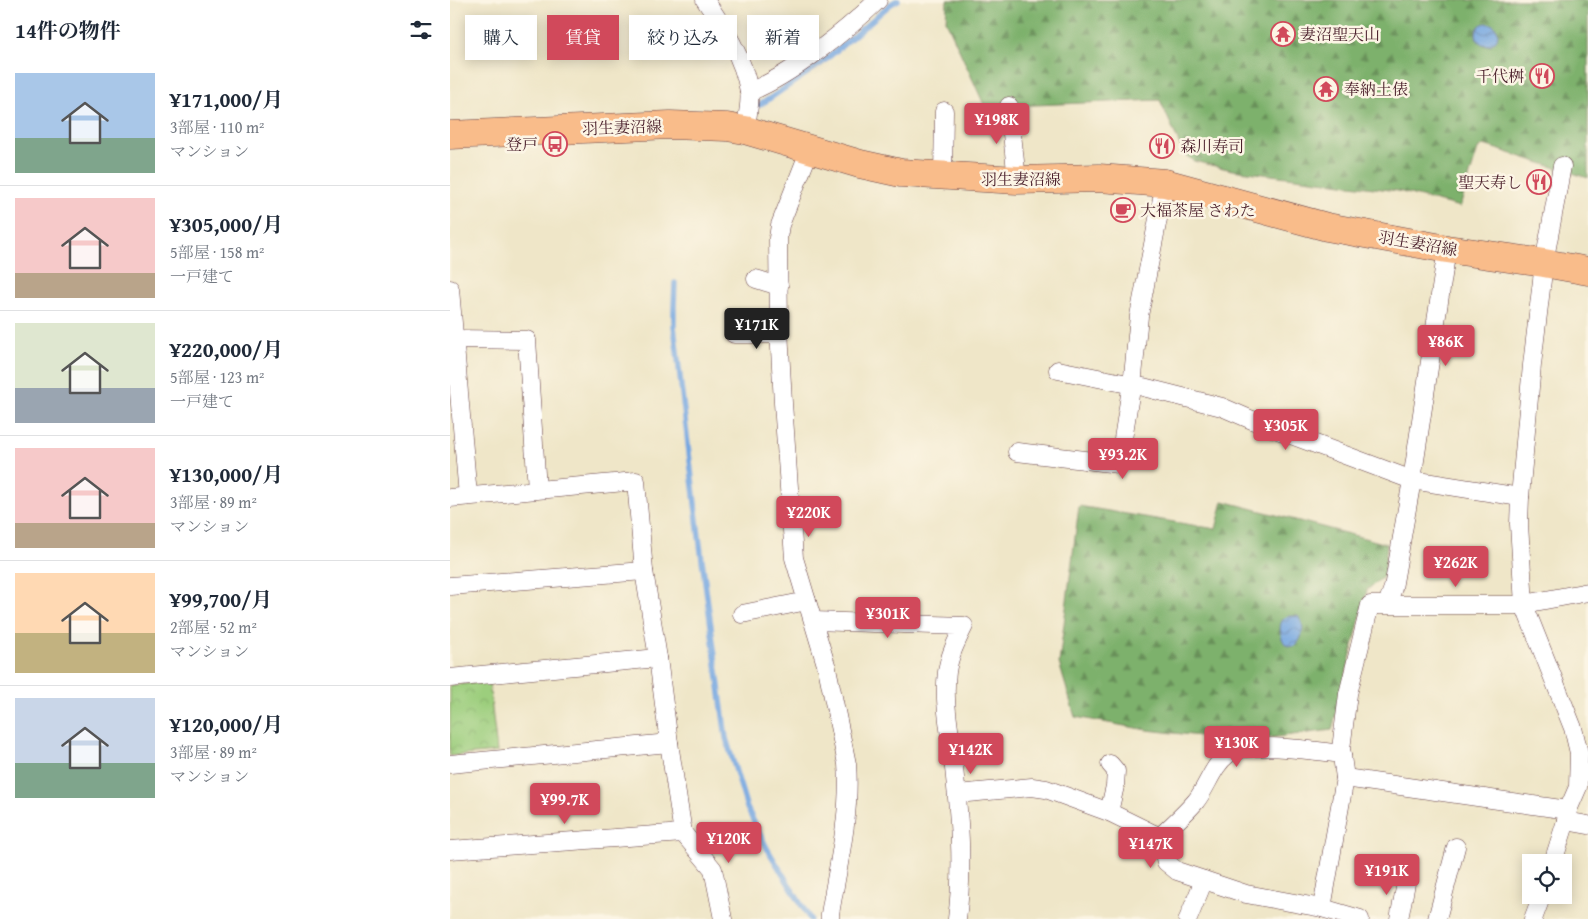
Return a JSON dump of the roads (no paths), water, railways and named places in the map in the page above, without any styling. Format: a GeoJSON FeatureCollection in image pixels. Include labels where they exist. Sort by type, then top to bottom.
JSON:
{"type":"FeatureCollection","features":[{"type":"Feature","properties":{"kind":"main road","name":"羽生妻沼線"},"geometry":{"type":"LineString","coordinates":[[450,135],[670,125],[727,127],[901,173],[1017,180],[1099,178],[1165,183],[1327,227],[1447,249],[1588,271]]}},
{"type":"Feature","properties":{"kind":"street"},"geometry":{"type":"LineString","coordinates":[[705,0],[730,38],[744,72],[749,92],[744,130]]}},
{"type":"Feature","properties":{"kind":"street"},"geometry":{"type":"LineString","coordinates":[[749,92],[766,86],[808,57],[878,0]]}},
{"type":"Feature","properties":{"kind":"street"},"geometry":{"type":"LineString","coordinates":[[1009,106],[1017,180]]}},
{"type":"Feature","properties":{"kind":"street"},"geometry":{"type":"LineString","coordinates":[[943,177],[944,111]]}},
{"type":"Feature","properties":{"kind":"street"},"geometry":{"type":"LineString","coordinates":[[810,150],[780,225],[778,238],[780,334],[782,403],[794,558],[827,668],[847,764],[847,806],[830,919]]}},
{"type":"Feature","properties":{"kind":"street"},"geometry":{"type":"LineString","coordinates":[[1555,854],[1578,787],[1579,752],[1573,728],[1524,605],[1519,524],[1532,365],[1544,263],[1562,166]]}},
{"type":"Feature","properties":{"kind":"street"},"geometry":{"type":"LineString","coordinates":[[1017,452],[1119,464],[1131,386],[1138,316],[1165,183]]}},
{"type":"Feature","properties":{"kind":"street"},"geometry":{"type":"LineString","coordinates":[[1387,604],[1393,588],[1412,480],[1447,249]]}},
{"type":"Feature","properties":{"kind":"street"},"geometry":{"type":"LineString","coordinates":[[756,279],[779,286]]}},
{"type":"Feature","properties":{"kind":"street"},"geometry":{"type":"LineString","coordinates":[[450,289],[454,339],[457,447],[468,496]]}},
{"type":"Feature","properties":{"kind":"street"},"geometry":{"type":"LineString","coordinates":[[734,334],[780,334]]}},
{"type":"Feature","properties":{"kind":"street"},"geometry":{"type":"LineString","coordinates":[[454,339],[526,340],[537,489]]}},
{"type":"Feature","properties":{"kind":"street"},"geometry":{"type":"LineString","coordinates":[[1058,370],[1184,396],[1222,407],[1267,427],[1412,480],[1520,497]]}},
{"type":"Feature","properties":{"kind":"street"},"geometry":{"type":"LineString","coordinates":[[450,498],[636,481],[644,571],[658,658],[668,743],[683,832],[713,868],[723,919]]}},
{"type":"Feature","properties":{"kind":"street"},"geometry":{"type":"LineString","coordinates":[[450,586],[644,571]]}},
{"type":"Feature","properties":{"kind":"street"},"geometry":{"type":"LineString","coordinates":[[1322,908],[1345,778],[1342,754],[1348,694],[1370,605],[1524,605],[1588,592]]}},
{"type":"Feature","properties":{"kind":"street"},"geometry":{"type":"LineString","coordinates":[[742,614],[807,602]]}},
{"type":"Feature","properties":{"kind":"street"},"geometry":{"type":"LineString","coordinates":[[814,621],[964,626],[947,671],[946,688],[959,814],[960,900],[957,919]]}},
{"type":"Feature","properties":{"kind":"street"},"geometry":{"type":"LineString","coordinates":[[450,678],[658,658]]}},
{"type":"Feature","properties":{"kind":"street"},"geometry":{"type":"LineString","coordinates":[[450,764],[668,743]]}},
{"type":"Feature","properties":{"kind":"street"},"geometry":{"type":"LineString","coordinates":[[1160,837],[1195,802],[1228,753],[1244,747],[1342,754]]}},
{"type":"Feature","properties":{"kind":"street"},"geometry":{"type":"LineString","coordinates":[[1109,812],[1115,786],[1116,771],[1110,764]]}},
{"type":"Feature","properties":{"kind":"street"},"geometry":{"type":"LineString","coordinates":[[1345,778],[1567,816],[1588,825]]}},
{"type":"Feature","properties":{"kind":"street"},"geometry":{"type":"LineString","coordinates":[[957,794],[1032,787],[1046,789],[1109,812],[1160,837]]}},
{"type":"Feature","properties":{"kind":"street"},"geometry":{"type":"LineString","coordinates":[[450,850],[683,832]]}},
{"type":"Feature","properties":{"kind":"street"},"geometry":{"type":"LineString","coordinates":[[1160,837],[1166,862],[1178,871],[1246,894],[1322,908],[1360,919]]}},
{"type":"Feature","properties":{"kind":"street"},"geometry":{"type":"LineString","coordinates":[[1437,919],[1456,847]]}},
{"type":"Feature","properties":{"kind":"street"},"geometry":{"type":"LineString","coordinates":[[1399,919],[1407,878]]}},
{"type":"Feature","properties":{"kind":"street"},"geometry":{"type":"LineString","coordinates":[[1188,919],[1204,880]]}},
{"type":"Feature","properties":{"kind":"street"},"geometry":{"type":"LineString","coordinates":[[1534,919],[1539,904]]}},
{"type":"Feature","properties":{"kind":"water"},"geometry":{"type":"Polygon","coordinates":[[[1487,23],[1495,26],[1498,34],[1495,42],[1487,45],[1479,42],[1476,34],[1479,26],[1487,23]]]}},
{"type":"Feature","properties":{"kind":"water"},"geometry":{"type":"Polygon","coordinates":[[[1288,616],[1298,616],[1303,626],[1302,635],[1298,643],[1292,646],[1288,646],[1284,642],[1280,631],[1282,620],[1288,616]]]}},
{"type":"Feature","properties":{"kind":"waterway"},"geometry":{"type":"LineString","coordinates":[[760,105],[822,63],[898,0]]}},
{"type":"Feature","properties":{"kind":"waterway"},"geometry":{"type":"LineString","coordinates":[[675,283],[674,326],[699,537],[726,738],[747,808],[768,850],[810,919]]}},
{"type":"Feature","properties":{"kind":"place","name":"妻沼聖天山"},"geometry":{"type":"Point","coordinates":[1283,34]}},
{"type":"Feature","properties":{"kind":"place","name":"千代桝"},"geometry":{"type":"Point","coordinates":[1542,76]}},
{"type":"Feature","properties":{"kind":"place","name":"奉納土俵"},"geometry":{"type":"Point","coordinates":[1326,89]}},
{"type":"Feature","properties":{"kind":"place","name":"登戸"},"geometry":{"type":"Point","coordinates":[555,144]}},
{"type":"Feature","properties":{"kind":"place","name":"森川寿司"},"geometry":{"type":"Point","coordinates":[1162,146]}},
{"type":"Feature","properties":{"kind":"place","name":"聖天寿し"},"geometry":{"type":"Point","coordinates":[1539,182]}},
{"type":"Feature","properties":{"kind":"place","name":"大福茶屋 さわた"},"geometry":{"type":"Point","coordinates":[1123,210]}}]}
